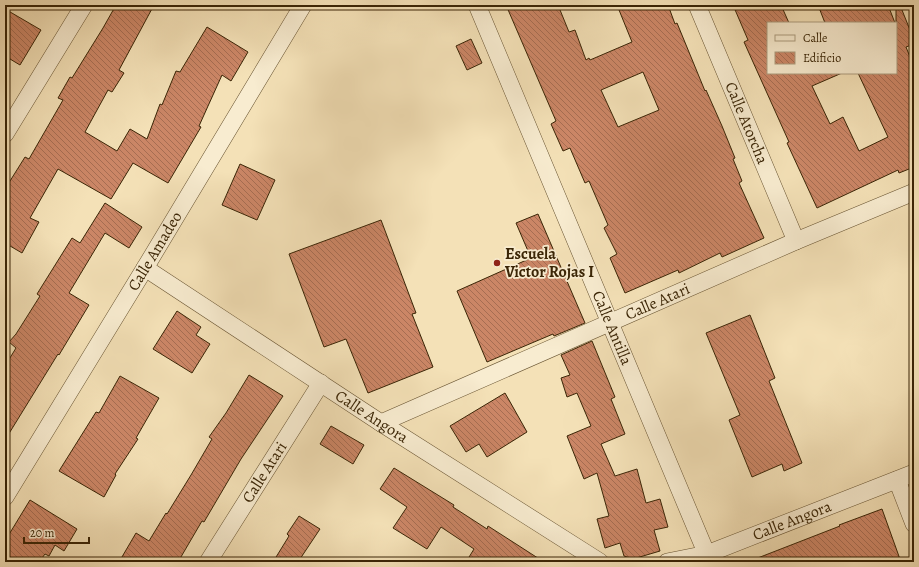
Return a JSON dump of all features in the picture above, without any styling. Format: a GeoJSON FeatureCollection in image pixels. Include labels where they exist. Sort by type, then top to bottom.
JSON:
{"type":"FeatureCollection","features":[{"type":"Feature","properties":{"kind":"street"},"geometry":{"type":"LineString","coordinates":[[5,134],[84,5]]}},
{"type":"Feature","properties":{"kind":"street","name":"Calle Amadeo"},"geometry":{"type":"LineString","coordinates":[[5,497],[303,5]]}},
{"type":"Feature","properties":{"kind":"street","name":"Calle Antilla"},"geometry":{"type":"LineString","coordinates":[[477,5],[708,558]]}},
{"type":"Feature","properties":{"kind":"street","name":"Calle Atorcha"},"geometry":{"type":"LineString","coordinates":[[697,5],[796,241]]}},
{"type":"Feature","properties":{"kind":"street","name":"Calle Atari"},"geometry":{"type":"LineString","coordinates":[[381,423],[609,322],[914,192]]}},
{"type":"Feature","properties":{"kind":"street","name":"Calle Angora"},"geometry":{"type":"LineString","coordinates":[[145,268],[381,423],[600,562]]}},
{"type":"Feature","properties":{"kind":"street","name":"Calle Atari"},"geometry":{"type":"LineString","coordinates":[[208,562],[321,383]]}},
{"type":"Feature","properties":{"kind":"street","name":"Calle Angora"},"geometry":{"type":"LineString","coordinates":[[667,562],[708,558],[914,473]]}},
{"type":"Feature","properties":{"kind":"street"},"geometry":{"type":"LineString","coordinates":[[896,480],[914,524]]}},
{"type":"Feature","properties":{"kind":"building"},"geometry":{"type":"Polygon","coordinates":[[[116,5],[154,5],[119,70],[124,73],[112,92],[108,90],[85,132],[117,151],[130,129],[147,139],[160,104],[162,105],[176,71],[180,72],[207,27],[248,52],[231,81],[222,75],[199,126],[201,127],[168,183],[133,163],[111,199],[58,169],[30,218],[39,222],[22,253],[5,243],[5,189],[25,157],[29,159],[63,100],[58,98],[70,77],[72,78],[116,5]]]}},
{"type":"Feature","properties":{"kind":"building"},"geometry":{"type":"Polygon","coordinates":[[[506,5],[558,5],[569,32],[575,30],[586,60],[589,58],[590,60],[632,42],[617,5],[668,5],[675,24],[677,23],[705,91],[706,90],[722,126],[735,158],[733,159],[742,181],[739,183],[764,238],[722,257],[720,253],[679,273],[678,270],[625,293],[610,258],[617,254],[604,228],[608,225],[589,181],[585,183],[570,148],[563,151],[551,124],[556,121],[506,5]],[[643,72],[601,90],[618,127],[659,110],[643,72]]]}},
{"type":"Feature","properties":{"kind":"building"},"geometry":{"type":"Polygon","coordinates":[[[733,5],[781,5],[789,22],[767,22],[767,74],[840,74],[812,86],[830,124],[843,117],[859,151],[888,137],[858,74],[897,74],[896,5],[900,5],[914,40],[914,44],[906,47],[914,67],[914,167],[899,173],[898,170],[817,208],[787,143],[789,142],[744,42],[748,40],[733,5]]]}},
{"type":"Feature","properties":{"kind":"building"},"geometry":{"type":"Polygon","coordinates":[[[818,5],[888,5],[895,22],[825,22],[818,5]]]}},
{"type":"Feature","properties":{"kind":"building"},"geometry":{"type":"Polygon","coordinates":[[[5,9],[41,30],[20,65],[5,56],[5,9]]]}},
{"type":"Feature","properties":{"kind":"building"},"geometry":{"type":"Polygon","coordinates":[[[471,39],[482,63],[467,70],[456,46],[471,39]]]}},
{"type":"Feature","properties":{"kind":"building"},"geometry":{"type":"Polygon","coordinates":[[[240,164],[275,180],[257,220],[222,205],[240,164]]]}},
{"type":"Feature","properties":{"kind":"building"},"geometry":{"type":"Polygon","coordinates":[[[105,203],[142,227],[129,248],[105,233],[69,293],[89,305],[5,440],[5,366],[16,348],[9,342],[16,334],[40,296],[37,294],[72,238],[80,243],[105,203]]]}},
{"type":"Feature","properties":{"kind":"building"},"geometry":{"type":"Polygon","coordinates":[[[538,214],[585,323],[554,336],[553,334],[487,362],[457,291],[531,258],[516,223],[538,214]]]}},
{"type":"Feature","properties":{"kind":"building"},"geometry":{"type":"Polygon","coordinates":[[[381,220],[416,313],[412,314],[433,367],[368,393],[346,339],[324,347],[289,254],[381,220]]]}},
{"type":"Feature","properties":{"kind":"building"},"geometry":{"type":"Polygon","coordinates":[[[177,311],[201,327],[196,335],[210,344],[192,373],[153,349],[177,311]]]}},
{"type":"Feature","properties":{"kind":"building"},"geometry":{"type":"Polygon","coordinates":[[[750,315],[775,378],[769,381],[802,463],[784,471],[782,464],[752,477],[729,420],[740,415],[706,333],[750,315]]]}},
{"type":"Feature","properties":{"kind":"building"},"geometry":{"type":"Polygon","coordinates":[[[592,341],[615,397],[611,399],[625,434],[601,444],[615,476],[637,469],[646,503],[660,499],[668,527],[654,530],[660,551],[633,559],[624,556],[620,543],[605,548],[597,519],[609,516],[597,473],[584,479],[567,436],[591,426],[577,393],[567,397],[561,378],[570,375],[561,355],[592,341]]]}},
{"type":"Feature","properties":{"kind":"building"},"geometry":{"type":"Polygon","coordinates":[[[249,375],[283,396],[241,459],[204,522],[202,521],[178,562],[119,562],[136,533],[149,541],[212,439],[209,437],[226,413],[249,375]]]}},
{"type":"Feature","properties":{"kind":"building"},"geometry":{"type":"Polygon","coordinates":[[[120,376],[159,398],[136,438],[138,439],[115,474],[116,475],[104,497],[59,471],[96,412],[99,413],[120,376]]]}},
{"type":"Feature","properties":{"kind":"building"},"geometry":{"type":"Polygon","coordinates":[[[505,393],[527,432],[487,457],[479,444],[466,452],[450,426],[505,393]]]}},
{"type":"Feature","properties":{"kind":"building"},"geometry":{"type":"Polygon","coordinates":[[[331,426],[364,445],[353,464],[320,444],[331,426]]]}},
{"type":"Feature","properties":{"kind":"building"},"geometry":{"type":"Polygon","coordinates":[[[394,468],[454,505],[453,507],[487,529],[488,526],[544,562],[466,562],[474,549],[441,527],[427,549],[393,528],[407,507],[380,489],[394,468]]]}},
{"type":"Feature","properties":{"kind":"building"},"geometry":{"type":"Polygon","coordinates":[[[30,500],[77,529],[64,551],[55,545],[49,556],[45,554],[39,562],[5,562],[5,541],[30,500]]]}},
{"type":"Feature","properties":{"kind":"building"},"geometry":{"type":"Polygon","coordinates":[[[882,509],[901,562],[750,561],[840,526],[839,525],[882,509]]]}},
{"type":"Feature","properties":{"kind":"building"},"geometry":{"type":"Polygon","coordinates":[[[299,516],[320,529],[298,562],[273,562],[289,536],[287,534],[299,516]]]}},
{"type":"Feature","properties":{"kind":"place","name":"Escuela Victor Rojas I"},"geometry":{"type":"Point","coordinates":[497,263]}}]}
